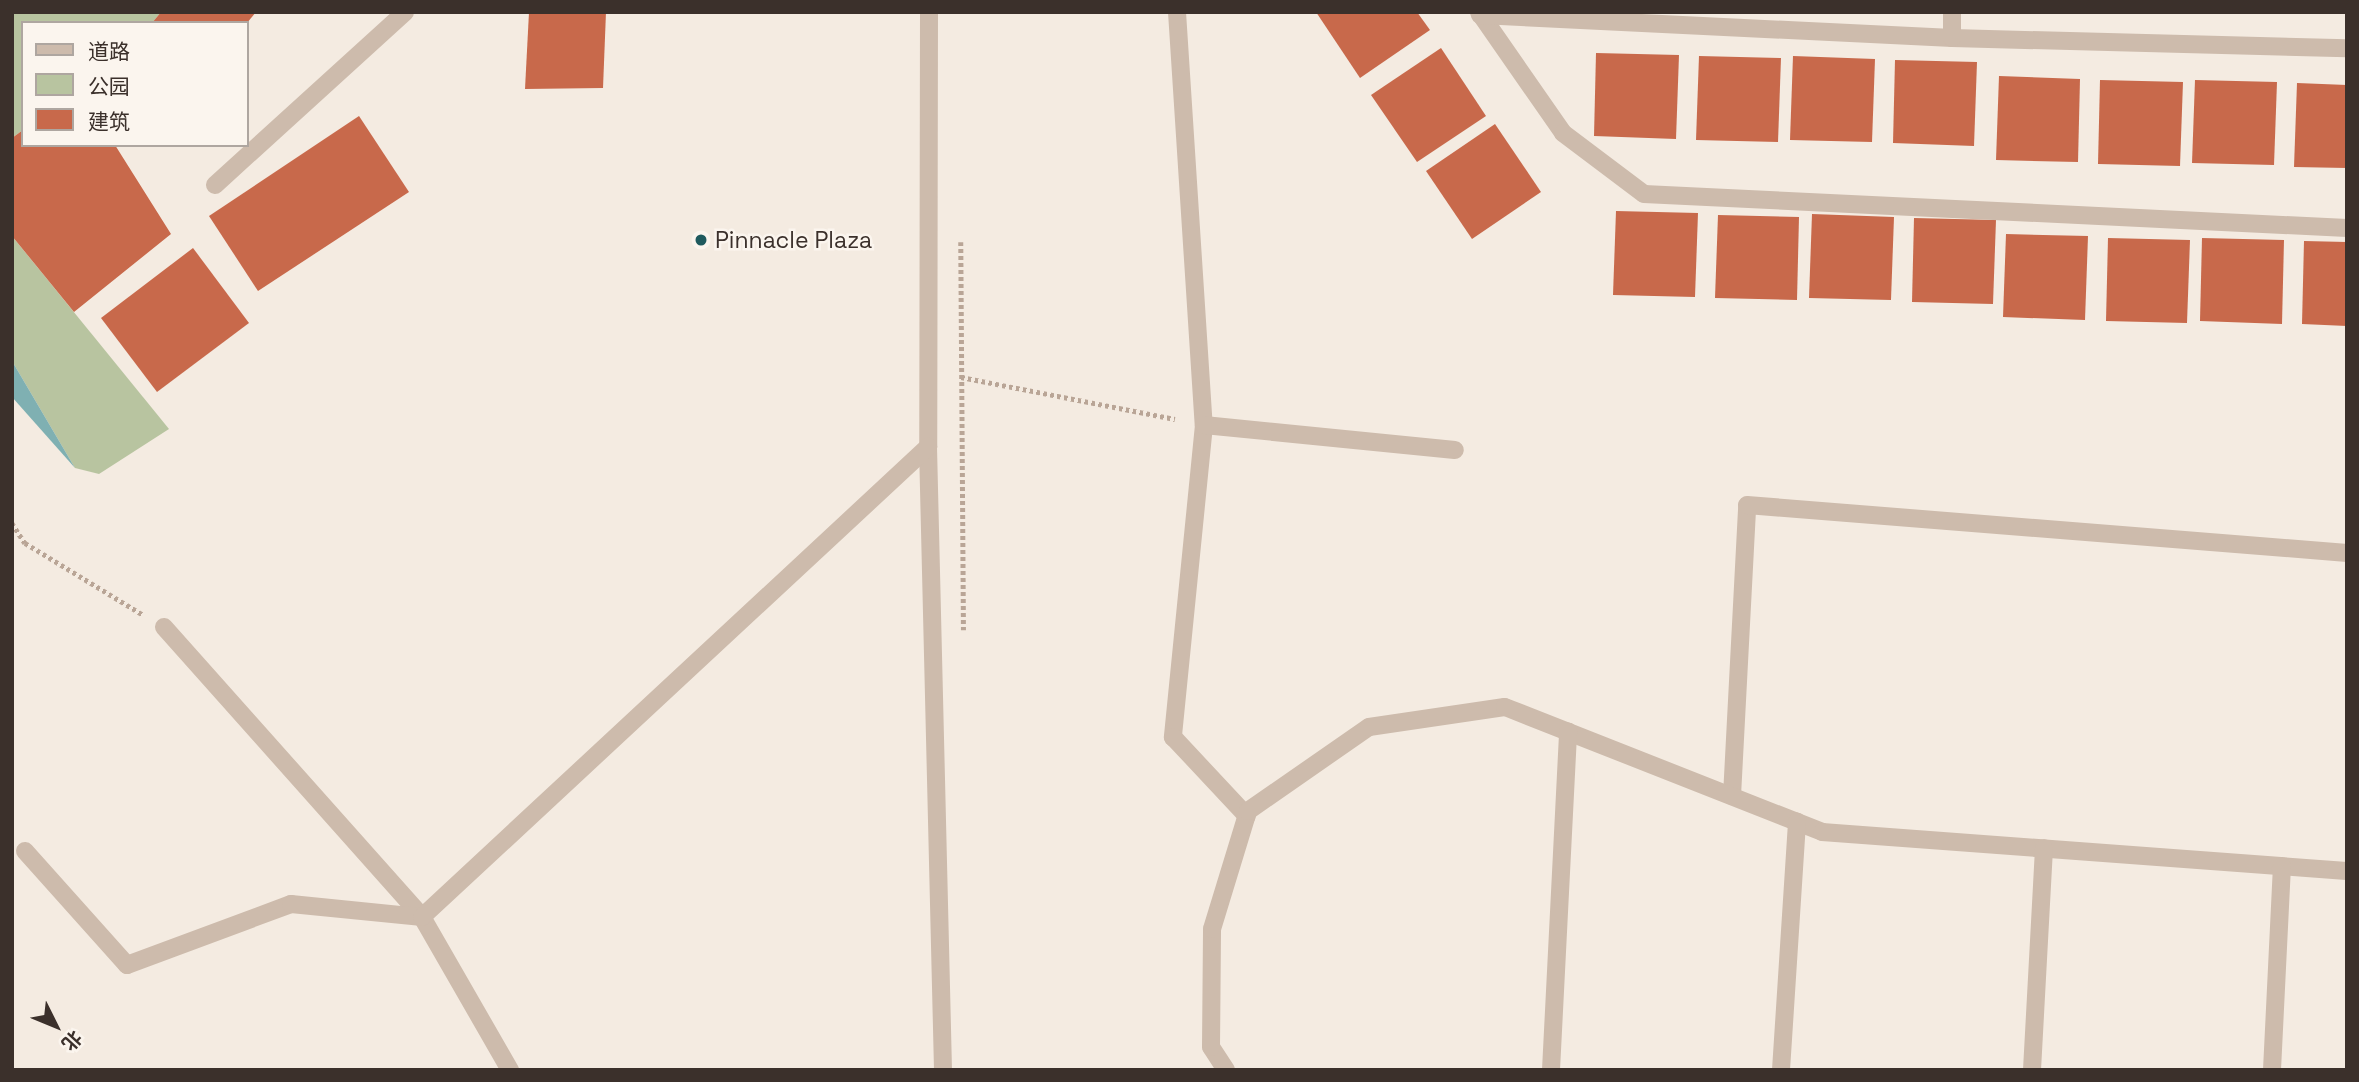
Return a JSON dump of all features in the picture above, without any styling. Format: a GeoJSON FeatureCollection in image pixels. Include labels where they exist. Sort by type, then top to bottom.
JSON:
{"type":"FeatureCollection","features":[{"type":"Feature","properties":{"kind":"street"},"geometry":{"type":"LineString","coordinates":[[215,185],[405,12]]}},
{"type":"Feature","properties":{"kind":"street"},"geometry":{"type":"LineString","coordinates":[[929,12],[928,447],[943,1070]]}},
{"type":"Feature","properties":{"kind":"street"},"geometry":{"type":"LineString","coordinates":[[1177,12],[1204,425],[1173,737],[1247,816]]}},
{"type":"Feature","properties":{"kind":"street"},"geometry":{"type":"LineString","coordinates":[[1952,12],[1952,38]]}},
{"type":"Feature","properties":{"kind":"street"},"geometry":{"type":"LineString","coordinates":[[1479,13],[1952,38],[2347,48]]}},
{"type":"Feature","properties":{"kind":"street"},"geometry":{"type":"LineString","coordinates":[[1479,13],[1563,132],[1644,194],[2347,228]]}},
{"type":"Feature","properties":{"kind":"street"},"geometry":{"type":"LineString","coordinates":[[1204,425],[1455,450]]}},
{"type":"Feature","properties":{"kind":"street"},"geometry":{"type":"LineString","coordinates":[[25,851],[127,965],[291,904],[422,917],[928,447]]}},
{"type":"Feature","properties":{"kind":"street"},"geometry":{"type":"LineString","coordinates":[[1732,796],[1747,505],[2347,553]]}},
{"type":"Feature","properties":{"kind":"street"},"geometry":{"type":"LineString","coordinates":[[164,627],[422,917],[510,1070]]}},
{"type":"Feature","properties":{"kind":"street"},"geometry":{"type":"LineString","coordinates":[[1226,1070],[1210,1047],[1212,929],[1247,816],[1369,727],[1505,707],[1822,832],[2347,871]]}},
{"type":"Feature","properties":{"kind":"street"},"geometry":{"type":"LineString","coordinates":[[1550,1070],[1568,731]]}},
{"type":"Feature","properties":{"kind":"street"},"geometry":{"type":"LineString","coordinates":[[1781,1070],[1797,822]]}},
{"type":"Feature","properties":{"kind":"street"},"geometry":{"type":"LineString","coordinates":[[2032,1070],[2044,848]]}},
{"type":"Feature","properties":{"kind":"street"},"geometry":{"type":"LineString","coordinates":[[2272,1070],[2282,866]]}},
{"type":"Feature","properties":{"kind":"path"},"geometry":{"type":"LineString","coordinates":[[928,373],[1204,425]]}},
{"type":"Feature","properties":{"kind":"path"},"geometry":{"type":"LineString","coordinates":[[12,523],[25,543],[164,627]]}},
{"type":"Feature","properties":{"kind":"green space"},"geometry":{"type":"Polygon","coordinates":[[[12,12],[161,12],[154,21],[21,21],[21,131],[12,138],[12,12]]]}},
{"type":"Feature","properties":{"kind":"green space"},"geometry":{"type":"Polygon","coordinates":[[[12,236],[169,429],[99,474],[75,468],[12,361],[12,236]]]}},
{"type":"Feature","properties":{"kind":"water"},"geometry":{"type":"Polygon","coordinates":[[[12,361],[75,468],[12,397],[12,361]]]}},
{"type":"Feature","properties":{"kind":"building"},"geometry":{"type":"Polygon","coordinates":[[[161,12],[256,12],[248,22],[154,21],[161,12]]]}},
{"type":"Feature","properties":{"kind":"building"},"geometry":{"type":"Polygon","coordinates":[[[529,12],[606,12],[603,88],[525,89],[529,12]]]}},
{"type":"Feature","properties":{"kind":"building"},"geometry":{"type":"Polygon","coordinates":[[[1316,12],[1417,12],[1430,30],[1360,78],[1316,12]]]}},
{"type":"Feature","properties":{"kind":"building"},"geometry":{"type":"Polygon","coordinates":[[[1441,48],[1486,116],[1417,162],[1371,95],[1441,48]]]}},
{"type":"Feature","properties":{"kind":"building"},"geometry":{"type":"Polygon","coordinates":[[[1596,53],[1679,55],[1676,139],[1594,136],[1596,53]]]}},
{"type":"Feature","properties":{"kind":"building"},"geometry":{"type":"Polygon","coordinates":[[[1699,56],[1781,58],[1778,142],[1696,140],[1699,56]]]}},
{"type":"Feature","properties":{"kind":"building"},"geometry":{"type":"Polygon","coordinates":[[[1793,56],[1875,59],[1872,142],[1790,140],[1793,56]]]}},
{"type":"Feature","properties":{"kind":"building"},"geometry":{"type":"Polygon","coordinates":[[[1895,60],[1977,62],[1974,146],[1893,143],[1895,60]]]}},
{"type":"Feature","properties":{"kind":"building"},"geometry":{"type":"Polygon","coordinates":[[[1999,76],[2080,79],[2078,162],[1996,160],[1999,76]]]}},
{"type":"Feature","properties":{"kind":"building"},"geometry":{"type":"Polygon","coordinates":[[[2100,80],[2183,82],[2180,166],[2098,164],[2100,80]]]}},
{"type":"Feature","properties":{"kind":"building"},"geometry":{"type":"Polygon","coordinates":[[[2195,80],[2277,82],[2274,165],[2192,163],[2195,80]]]}},
{"type":"Feature","properties":{"kind":"building"},"geometry":{"type":"Polygon","coordinates":[[[2297,83],[2347,85],[2347,168],[2294,167],[2297,83]]]}},
{"type":"Feature","properties":{"kind":"building"},"geometry":{"type":"Polygon","coordinates":[[[359,116],[409,192],[258,291],[209,216],[359,116]]]}},
{"type":"Feature","properties":{"kind":"building"},"geometry":{"type":"Polygon","coordinates":[[[1495,124],[1541,192],[1472,239],[1426,171],[1495,124]]]}},
{"type":"Feature","properties":{"kind":"building"},"geometry":{"type":"Polygon","coordinates":[[[21,131],[21,147],[116,147],[171,234],[74,312],[12,236],[12,138],[21,131]]]}},
{"type":"Feature","properties":{"kind":"building"},"geometry":{"type":"Polygon","coordinates":[[[1616,211],[1698,213],[1695,297],[1613,295],[1616,211]]]}},
{"type":"Feature","properties":{"kind":"building"},"geometry":{"type":"Polygon","coordinates":[[[1812,214],[1894,217],[1891,300],[1809,298],[1812,214]]]}},
{"type":"Feature","properties":{"kind":"building"},"geometry":{"type":"Polygon","coordinates":[[[1718,215],[1799,217],[1797,300],[1715,298],[1718,215]]]}},
{"type":"Feature","properties":{"kind":"building"},"geometry":{"type":"Polygon","coordinates":[[[1914,218],[1996,220],[1993,304],[1912,302],[1914,218]]]}},
{"type":"Feature","properties":{"kind":"building"},"geometry":{"type":"Polygon","coordinates":[[[2006,234],[2088,236],[2085,320],[2003,317],[2006,234]]]}},
{"type":"Feature","properties":{"kind":"building"},"geometry":{"type":"Polygon","coordinates":[[[2108,238],[2190,240],[2187,323],[2106,321],[2108,238]]]}},
{"type":"Feature","properties":{"kind":"building"},"geometry":{"type":"Polygon","coordinates":[[[2202,238],[2284,240],[2282,324],[2200,321],[2202,238]]]}},
{"type":"Feature","properties":{"kind":"building"},"geometry":{"type":"Polygon","coordinates":[[[2304,241],[2347,242],[2347,326],[2302,324],[2304,241]]]}},
{"type":"Feature","properties":{"kind":"building"},"geometry":{"type":"Polygon","coordinates":[[[193,248],[249,323],[157,392],[101,318],[193,248]]]}},
{"type":"Feature","properties":{"kind":"place","name":"Pinnacle Plaza"},"geometry":{"type":"Point","coordinates":[701,240]}}]}
